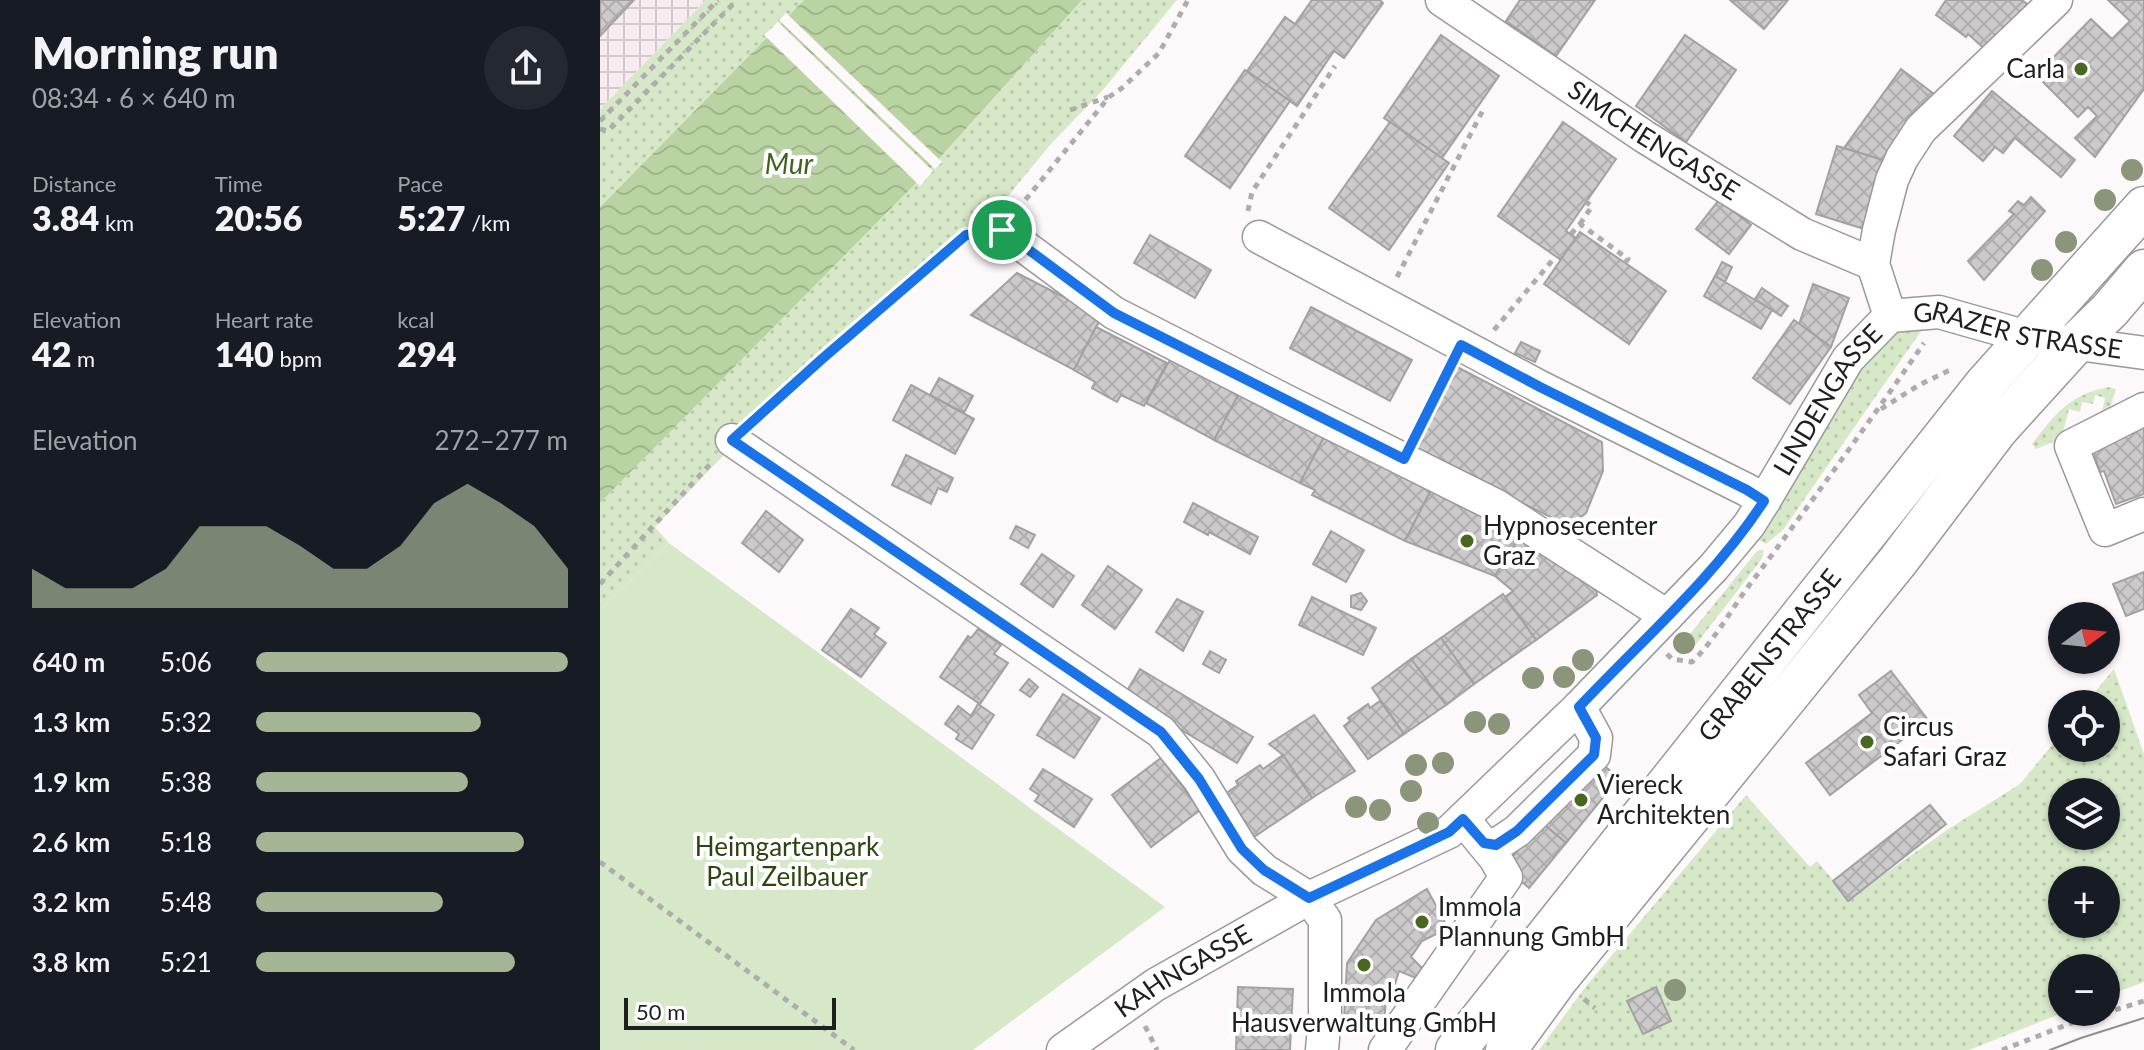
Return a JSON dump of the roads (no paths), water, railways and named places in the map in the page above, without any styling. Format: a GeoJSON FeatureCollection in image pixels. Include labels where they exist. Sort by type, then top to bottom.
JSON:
{"type":"FeatureCollection","features":[{"type":"Feature","properties":{"kind":"main road","name":"GRABENSTRASSE"},"geometry":{"type":"LineString","coordinates":[[1456,1050],[1986,383],[2144,207]]}},
{"type":"Feature","properties":{"kind":"main road","name":"GRABENSTRASSE"},"geometry":{"type":"LineString","coordinates":[[1506,1050],[1557,980],[1898,561],[1998,429],[2144,270]]}},
{"type":"Feature","properties":{"kind":"street","name":"SIMCHENGASSE"},"geometry":{"type":"LineString","coordinates":[[1442,0],[1645,137],[1802,234],[1873,264]]}},
{"type":"Feature","properties":{"kind":"street","name":"LINDENGASSE"},"geometry":{"type":"LineString","coordinates":[[1309,898],[1449,832],[1579,707],[1713,568],[1749,525],[1848,359],[1890,316],[1873,264],[1892,180],[1902,158],[1921,129],[2056,0]]}},
{"type":"Feature","properties":{"kind":"street"},"geometry":{"type":"LineString","coordinates":[[1002,230],[1114,313],[1495,505],[1667,616]]}},
{"type":"Feature","properties":{"kind":"street"},"geometry":{"type":"LineString","coordinates":[[1259,237],[1540,387],[1764,501]]}},
{"type":"Feature","properties":{"kind":"street","name":"GRAZER STRASSE"},"geometry":{"type":"LineString","coordinates":[[1890,316],[1939,312],[2027,337],[2144,353]]}},
{"type":"Feature","properties":{"kind":"street"},"geometry":{"type":"LineString","coordinates":[[2144,409],[2071,446],[2105,530],[2144,514]]}},
{"type":"Feature","properties":{"kind":"street"},"geometry":{"type":"LineString","coordinates":[[732,440],[1161,732],[1199,779],[1242,849],[1264,870],[1309,898],[1325,920],[1322,1050]]}},
{"type":"Feature","properties":{"kind":"street"},"geometry":{"type":"LineString","coordinates":[[1484,843],[1496,845],[1517,831],[1594,755],[1596,738],[1579,707]]}},
{"type":"Feature","properties":{"kind":"street"},"geometry":{"type":"LineString","coordinates":[[1385,1050],[1506,877],[1484,843],[1463,819]]}},
{"type":"Feature","properties":{"kind":"street","name":"KAHNGASSE"},"geometry":{"type":"LineString","coordinates":[[1063,1050],[1155,985],[1309,898]]}},
{"type":"Feature","properties":{"kind":"water","name":"Mur"},"geometry":{"type":"Polygon","coordinates":[[[804,0],[1082,0],[927,172],[600,503],[600,207],[804,0]]]}},
{"type":"Feature","properties":{"kind":"tram line"},"geometry":{"type":"LineString","coordinates":[[2050,1050],[2144,1018]]}},
{"type":"Feature","properties":{"kind":"place","name":"Carla"},"geometry":{"type":"Point","coordinates":[2081,69]}},
{"type":"Feature","properties":{"kind":"place","name":"Hypnosecenter Graz"},"geometry":{"type":"Point","coordinates":[1467,541]}},
{"type":"Feature","properties":{"kind":"place","name":"Circus Safari Graz"},"geometry":{"type":"Point","coordinates":[1867,742]}},
{"type":"Feature","properties":{"kind":"place","name":"Viereck Architekten"},"geometry":{"type":"Point","coordinates":[1581,800]}},
{"type":"Feature","properties":{"kind":"place","name":"Immola Plannung GmbH"},"geometry":{"type":"Point","coordinates":[1422,922]}},
{"type":"Feature","properties":{"kind":"place","name":"Immola Hausverwaltung GmbH"},"geometry":{"type":"Point","coordinates":[1364,965]}},
{"type":"Feature","properties":{"kind":"park label","name":"Heimgartenpark Paul Zeilbauer"},"geometry":{"type":"Point","coordinates":[787,862]}}]}
